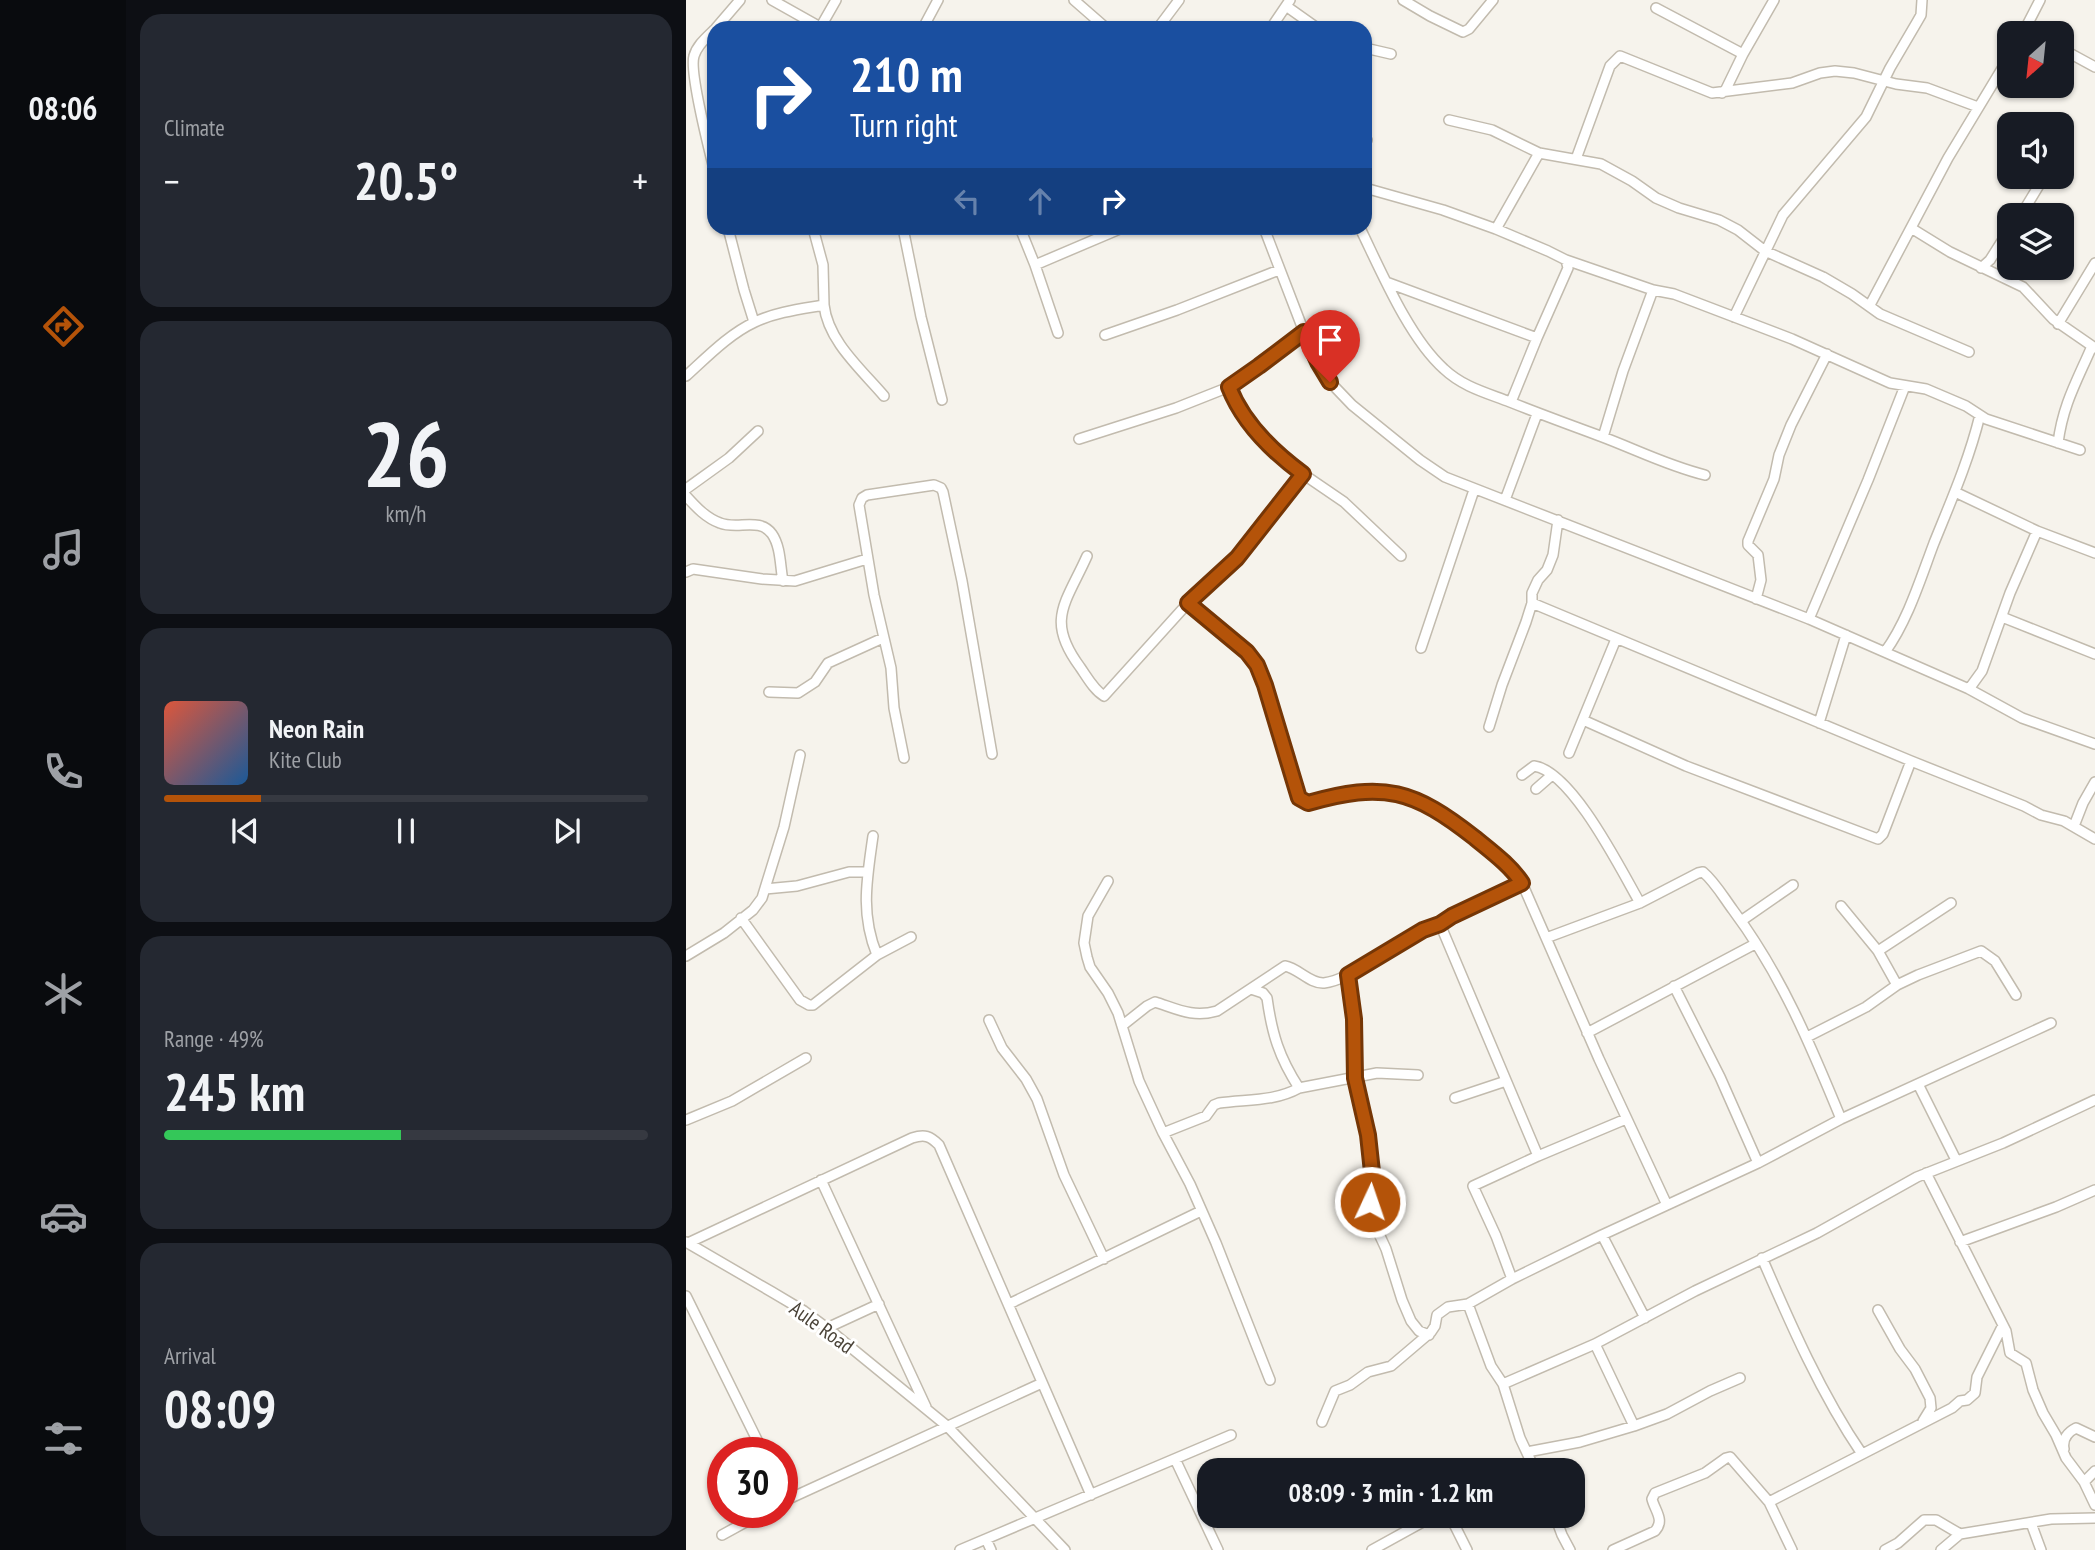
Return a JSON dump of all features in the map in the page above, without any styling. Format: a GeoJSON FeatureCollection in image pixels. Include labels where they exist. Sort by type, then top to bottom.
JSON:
{"type":"FeatureCollection","features":[{"type":"Feature","properties":{"kind":"street"},"geometry":{"type":"LineString","coordinates":[[722,21],[740,0]]}},
{"type":"Feature","properties":{"kind":"street"},"geometry":{"type":"LineString","coordinates":[[772,0],[809,21]]}},
{"type":"Feature","properties":{"kind":"street"},"geometry":{"type":"LineString","coordinates":[[824,21],[836,0]]}},
{"type":"Feature","properties":{"kind":"street"},"geometry":{"type":"LineString","coordinates":[[927,21],[938,0]]}},
{"type":"Feature","properties":{"kind":"street"},"geometry":{"type":"LineString","coordinates":[[1074,0],[1098,21]]}},
{"type":"Feature","properties":{"kind":"street"},"geometry":{"type":"LineString","coordinates":[[1163,21],[1179,0]]}},
{"type":"Feature","properties":{"kind":"street"},"geometry":{"type":"LineString","coordinates":[[1403,0],[1463,32],[1469,29],[1493,0]]}},
{"type":"Feature","properties":{"kind":"street"},"geometry":{"type":"LineString","coordinates":[[1722,93],[1774,0]]}},
{"type":"Feature","properties":{"kind":"street"},"geometry":{"type":"LineString","coordinates":[[1734,317],[1783,215],[1866,117],[1921,15],[1922,0]]}},
{"type":"Feature","properties":{"kind":"street"},"geometry":{"type":"LineString","coordinates":[[2031,21],[2040,0]]}},
{"type":"Feature","properties":{"kind":"street"},"geometry":{"type":"LineString","coordinates":[[1276,21],[1288,3],[1309,21]]}},
{"type":"Feature","properties":{"kind":"street"},"geometry":{"type":"LineString","coordinates":[[1656,8],[1744,54]]}},
{"type":"Feature","properties":{"kind":"street"},"geometry":{"type":"LineString","coordinates":[[707,38],[693,60],[707,138]]}},
{"type":"Feature","properties":{"kind":"street"},"geometry":{"type":"LineString","coordinates":[[1372,50],[1391,54]]}},
{"type":"Feature","properties":{"kind":"street"},"geometry":{"type":"LineString","coordinates":[[2074,55],[2095,67]]}},
{"type":"Feature","properties":{"kind":"street"},"geometry":{"type":"LineString","coordinates":[[1576,159],[1610,66],[1620,56],[1712,93],[1792,83],[1820,73],[1835,71],[1927,88],[1978,107]]}},
{"type":"Feature","properties":{"kind":"street"},"geometry":{"type":"LineString","coordinates":[[1870,305],[1948,158],[1997,76]]}},
{"type":"Feature","properties":{"kind":"street"},"geometry":{"type":"LineString","coordinates":[[1449,120],[1492,130],[1539,153],[1601,164],[1667,203],[1719,220],[1738,230],[1765,251],[1823,277],[1881,314],[1969,352]]}},
{"type":"Feature","properties":{"kind":"street"},"geometry":{"type":"LineString","coordinates":[[1496,229],[1539,153]]}},
{"type":"Feature","properties":{"kind":"street"},"geometry":{"type":"LineString","coordinates":[[1372,190],[1443,210],[1496,229],[1566,260],[1734,317],[1881,379],[1926,389],[1966,406],[1986,419],[2080,450]]}},
{"type":"Feature","properties":{"kind":"street"},"geometry":{"type":"LineString","coordinates":[[1910,228],[1980,268],[2023,287],[2058,324],[2094,347],[2063,411],[2059,443]]}},
{"type":"Feature","properties":{"kind":"street"},"geometry":{"type":"LineString","coordinates":[[730,235],[754,322]]}},
{"type":"Feature","properties":{"kind":"street"},"geometry":{"type":"LineString","coordinates":[[815,235],[822,259],[826,318],[836,338],[884,396]]}},
{"type":"Feature","properties":{"kind":"street"},"geometry":{"type":"LineString","coordinates":[[904,235],[942,400]]}},
{"type":"Feature","properties":{"kind":"street"},"geometry":{"type":"LineString","coordinates":[[1023,235],[1058,333]]}},
{"type":"Feature","properties":{"kind":"street"},"geometry":{"type":"LineString","coordinates":[[1035,265],[1106,235]]}},
{"type":"Feature","properties":{"kind":"street"},"geometry":{"type":"LineString","coordinates":[[1266,235],[1304,332],[1330,382],[1352,405],[1445,477],[1809,619],[1969,689],[2022,718],[2095,744]]}},
{"type":"Feature","properties":{"kind":"street"},"geometry":{"type":"LineString","coordinates":[[1363,235],[1419,341],[1442,368],[1470,387],[1677,468],[1705,475]]}},
{"type":"Feature","properties":{"kind":"street"},"geometry":{"type":"LineString","coordinates":[[1980,268],[1989,262],[1997,249]]}},
{"type":"Feature","properties":{"kind":"street"},"geometry":{"type":"LineString","coordinates":[[1511,402],[1568,268],[1566,260]]}},
{"type":"Feature","properties":{"kind":"street"},"geometry":{"type":"LineString","coordinates":[[2058,324],[2095,262]]}},
{"type":"Feature","properties":{"kind":"street"},"geometry":{"type":"LineString","coordinates":[[1105,335],[1279,270]]}},
{"type":"Feature","properties":{"kind":"street"},"geometry":{"type":"LineString","coordinates":[[1386,282],[1537,338]]}},
{"type":"Feature","properties":{"kind":"street"},"geometry":{"type":"LineString","coordinates":[[1603,437],[1623,371],[1653,290]]}},
{"type":"Feature","properties":{"kind":"street"},"geometry":{"type":"LineString","coordinates":[[686,376],[731,337],[754,322],[824,305]]}},
{"type":"Feature","properties":{"kind":"street"},"geometry":{"type":"LineString","coordinates":[[1079,439],[1176,408],[1229,387],[1304,332]]}},
{"type":"Feature","properties":{"kind":"street"},"geometry":{"type":"LineString","coordinates":[[1756,599],[1760,580],[1758,555],[1748,545],[1748,541],[1774,479],[1779,455],[1791,425],[1827,354]]}},
{"type":"Feature","properties":{"kind":"street"},"geometry":{"type":"LineString","coordinates":[[2082,368],[2095,370]]}},
{"type":"Feature","properties":{"kind":"street"},"geometry":{"type":"LineString","coordinates":[[1809,619],[1905,386]]}},
{"type":"Feature","properties":{"kind":"street"},"geometry":{"type":"LineString","coordinates":[[1229,387],[1235,402],[1272,449],[1344,502],[1401,556]]}},
{"type":"Feature","properties":{"kind":"street"},"geometry":{"type":"LineString","coordinates":[[1505,500],[1537,414]]}},
{"type":"Feature","properties":{"kind":"street"},"geometry":{"type":"LineString","coordinates":[[1885,652],[1912,599],[1966,465],[1980,415]]}},
{"type":"Feature","properties":{"kind":"street"},"geometry":{"type":"LineString","coordinates":[[686,489],[758,431]]}},
{"type":"Feature","properties":{"kind":"street"},"geometry":{"type":"LineString","coordinates":[[1087,556],[1062,609],[1061,631],[1070,654],[1102,695],[1107,694],[1188,603],[1237,558],[1303,474]]}},
{"type":"Feature","properties":{"kind":"street"},"geometry":{"type":"LineString","coordinates":[[904,758],[894,708],[891,668],[867,559],[859,505],[867,495],[934,485],[941,488],[962,581],[992,754]]}},
{"type":"Feature","properties":{"kind":"street"},"geometry":{"type":"LineString","coordinates":[[1421,648],[1474,490]]}},
{"type":"Feature","properties":{"kind":"street"},"geometry":{"type":"LineString","coordinates":[[1955,492],[2037,531],[2095,553]]}},
{"type":"Feature","properties":{"kind":"street"},"geometry":{"type":"LineString","coordinates":[[686,496],[705,515],[719,523],[755,524],[771,532],[778,546],[783,581]]}},
{"type":"Feature","properties":{"kind":"street"},"geometry":{"type":"LineString","coordinates":[[1489,727],[1532,603],[1532,593],[1553,555],[1558,520]]}},
{"type":"Feature","properties":{"kind":"street"},"geometry":{"type":"LineString","coordinates":[[1969,689],[1982,671],[2037,531]]}},
{"type":"Feature","properties":{"kind":"street"},"geometry":{"type":"LineString","coordinates":[[686,572],[693,569],[704,570],[783,581],[809,578],[867,559]]}},
{"type":"Feature","properties":{"kind":"street"},"geometry":{"type":"LineString","coordinates":[[1188,603],[1247,652],[1257,665],[1299,798],[1303,802],[1387,791],[1410,798],[1449,817],[1515,872],[1667,1205]]}},
{"type":"Feature","properties":{"kind":"street"},"geometry":{"type":"LineString","coordinates":[[1532,603],[2041,815],[2064,821],[2095,839]]}},
{"type":"Feature","properties":{"kind":"street"},"geometry":{"type":"LineString","coordinates":[[2002,617],[2095,654]]}},
{"type":"Feature","properties":{"kind":"street"},"geometry":{"type":"LineString","coordinates":[[1819,723],[1846,635]]}},
{"type":"Feature","properties":{"kind":"street"},"geometry":{"type":"LineString","coordinates":[[769,692],[798,693],[815,682],[828,663],[883,638]]}},
{"type":"Feature","properties":{"kind":"street"},"geometry":{"type":"LineString","coordinates":[[1569,753],[1616,639]]}},
{"type":"Feature","properties":{"kind":"street"},"geometry":{"type":"LineString","coordinates":[[1583,720],[1686,766],[1878,839],[1883,834],[1911,761]]}},
{"type":"Feature","properties":{"kind":"street"},"geometry":{"type":"LineString","coordinates":[[686,956],[724,933],[758,904],[784,827],[800,755]]}},
{"type":"Feature","properties":{"kind":"street"},"geometry":{"type":"LineString","coordinates":[[1522,775],[1534,766],[1540,766],[1585,808],[1640,903]]}},
{"type":"Feature","properties":{"kind":"street"},"geometry":{"type":"LineString","coordinates":[[1536,789],[1552,775]]}},
{"type":"Feature","properties":{"kind":"street"},"geometry":{"type":"LineString","coordinates":[[2074,826],[2095,782]]}},
{"type":"Feature","properties":{"kind":"street"},"geometry":{"type":"LineString","coordinates":[[873,836],[865,903],[870,938],[877,955]]}},
{"type":"Feature","properties":{"kind":"street"},"geometry":{"type":"LineString","coordinates":[[765,889],[797,886],[849,873],[868,872]]}},
{"type":"Feature","properties":{"kind":"street"},"geometry":{"type":"LineString","coordinates":[[1546,938],[1640,903],[1698,873],[1703,873],[1741,921],[1777,978],[1807,1037],[1841,1119]]}},
{"type":"Feature","properties":{"kind":"street"},"geometry":{"type":"LineString","coordinates":[[1108,881],[1088,916],[1084,943],[1090,967],[1108,993],[1123,1025],[1139,1081],[1216,1243],[1270,1380]]}},
{"type":"Feature","properties":{"kind":"street"},"geometry":{"type":"LineString","coordinates":[[1123,1025],[1155,1002],[1186,1013],[1217,1011],[1284,966],[1324,983],[1348,975],[1423,930],[1522,883]]}},
{"type":"Feature","properties":{"kind":"street"},"geometry":{"type":"LineString","coordinates":[[1741,921],[1793,885]]}},
{"type":"Feature","properties":{"kind":"street"},"geometry":{"type":"LineString","coordinates":[[1878,951],[1951,903]]}},
{"type":"Feature","properties":{"kind":"street"},"geometry":{"type":"LineString","coordinates":[[1841,906],[1878,951],[1897,985]]}},
{"type":"Feature","properties":{"kind":"street"},"geometry":{"type":"LineString","coordinates":[[741,918],[800,1000],[809,1005],[813,1005],[877,955],[911,937]]}},
{"type":"Feature","properties":{"kind":"street"},"geometry":{"type":"LineString","coordinates":[[1440,924],[1538,1156]]}},
{"type":"Feature","properties":{"kind":"street"},"geometry":{"type":"LineString","coordinates":[[1587,1033],[1755,944]]}},
{"type":"Feature","properties":{"kind":"street"},"geometry":{"type":"LineString","coordinates":[[1807,1037],[1866,1007],[1897,985],[1981,951],[1995,961],[2016,995]]}},
{"type":"Feature","properties":{"kind":"street"},"geometry":{"type":"LineString","coordinates":[[1348,975],[1354,1019],[1355,1078],[1368,1135],[1373,1178],[1370,1202],[1374,1223],[1411,1321],[1419,1331],[1429,1335]]}},
{"type":"Feature","properties":{"kind":"street"},"geometry":{"type":"LineString","coordinates":[[1674,986],[1720,1077],[1758,1163]]}},
{"type":"Feature","properties":{"kind":"street"},"geometry":{"type":"LineString","coordinates":[[1251,989],[1263,993],[1267,998],[1276,1045],[1299,1088]]}},
{"type":"Feature","properties":{"kind":"street"},"geometry":{"type":"LineString","coordinates":[[989,1020],[1002,1048],[1026,1079],[1037,1099],[1064,1175],[1104,1259]]}},
{"type":"Feature","properties":{"kind":"street"},"geometry":{"type":"LineString","coordinates":[[1322,1422],[1335,1391],[1350,1385],[1367,1372],[1391,1366],[1429,1335],[1435,1326],[1437,1315],[1442,1310],[1468,1304],[1512,1279],[1758,1163],[1841,1119],[2051,1023]]}},
{"type":"Feature","properties":{"kind":"street"},"geometry":{"type":"LineString","coordinates":[[686,1121],[732,1101],[806,1058]]}},
{"type":"Feature","properties":{"kind":"street"},"geometry":{"type":"LineString","coordinates":[[1163,1133],[1206,1116],[1214,1105],[1219,1103],[1264,1099],[1299,1088],[1384,1073],[1418,1074]]}},
{"type":"Feature","properties":{"kind":"street"},"geometry":{"type":"LineString","coordinates":[[1455,1098],[1506,1081]]}},
{"type":"Feature","properties":{"kind":"street"},"geometry":{"type":"LineString","coordinates":[[1918,1084],[1956,1160]]}},
{"type":"Feature","properties":{"kind":"street"},"geometry":{"type":"LineString","coordinates":[[1503,1384],[1595,1344],[1762,1258],[1817,1233],[1926,1172],[2014,1138],[2095,1100]]}},
{"type":"Feature","properties":{"kind":"street"},"geometry":{"type":"LineString","coordinates":[[1512,1279],[1474,1186],[1626,1119]]}},
{"type":"Feature","properties":{"kind":"street"},"geometry":{"type":"LineString","coordinates":[[687,1243],[912,1138],[929,1136],[939,1145],[1091,1495]]}},
{"type":"Feature","properties":{"kind":"street"},"geometry":{"type":"LineString","coordinates":[[1926,1172],[2006,1331],[2010,1353],[2028,1367],[2037,1402],[2066,1458],[2084,1482],[2095,1505]]}},
{"type":"Feature","properties":{"kind":"street"},"geometry":{"type":"LineString","coordinates":[[821,1180],[928,1410]]}},
{"type":"Feature","properties":{"kind":"street"},"geometry":{"type":"LineString","coordinates":[[1960,1242],[2056,1208],[2095,1190]]}},
{"type":"Feature","properties":{"kind":"street"},"geometry":{"type":"LineString","coordinates":[[1009,1304],[1201,1211]]}},
{"type":"Feature","properties":{"kind":"street"},"geometry":{"type":"LineString","coordinates":[[1602,1235],[1645,1318]]}},
{"type":"Feature","properties":{"kind":"street","name":"Aule Road"},"geometry":{"type":"LineString","coordinates":[[687,1243],[804,1311],[928,1410],[947,1426],[1065,1550]]}},
{"type":"Feature","properties":{"kind":"street"},"geometry":{"type":"LineString","coordinates":[[1762,1258],[1823,1388],[1844,1428],[1862,1454]]}},
{"type":"Feature","properties":{"kind":"street"},"geometry":{"type":"LineString","coordinates":[[686,1296],[756,1437]]}},
{"type":"Feature","properties":{"kind":"street"},"geometry":{"type":"LineString","coordinates":[[827,1328],[879,1304]]}},
{"type":"Feature","properties":{"kind":"street"},"geometry":{"type":"LineString","coordinates":[[1468,1304],[1491,1366],[1503,1384],[1520,1438],[1530,1458]]}},
{"type":"Feature","properties":{"kind":"street"},"geometry":{"type":"LineString","coordinates":[[1878,1310],[1930,1398],[1931,1408],[1922,1423]]}},
{"type":"Feature","properties":{"kind":"street"},"geometry":{"type":"LineString","coordinates":[[1769,1502],[1952,1408],[1960,1401],[1967,1400],[1975,1393],[1977,1377],[2003,1325]]}},
{"type":"Feature","properties":{"kind":"street"},"geometry":{"type":"LineString","coordinates":[[1595,1344],[1634,1426]]}},
{"type":"Feature","properties":{"kind":"street"},"geometry":{"type":"LineString","coordinates":[[1527,1452],[1580,1442],[1667,1415],[1740,1378]]}},
{"type":"Feature","properties":{"kind":"street"},"geometry":{"type":"LineString","coordinates":[[798,1491],[1042,1383]]}},
{"type":"Feature","properties":{"kind":"street"},"geometry":{"type":"LineString","coordinates":[[2066,1458],[2064,1444],[2069,1432],[2076,1428],[2095,1437]]}},
{"type":"Feature","properties":{"kind":"street"},"geometry":{"type":"LineString","coordinates":[[960,1550],[1231,1434]]}},
{"type":"Feature","properties":{"kind":"street"},"geometry":{"type":"LineString","coordinates":[[1613,1550],[1658,1528],[1660,1520],[1652,1499],[1655,1493],[1705,1473],[1727,1458],[1733,1459],[1769,1502],[1792,1550]]}},
{"type":"Feature","properties":{"kind":"street"},"geometry":{"type":"LineString","coordinates":[[1175,1460],[1218,1550]]}},
{"type":"Feature","properties":{"kind":"street"},"geometry":{"type":"LineString","coordinates":[[2084,1482],[2095,1471]]}},
{"type":"Feature","properties":{"kind":"street"},"geometry":{"type":"LineString","coordinates":[[1941,1550],[1960,1534],[2051,1519],[2095,1518]]}},
{"type":"Feature","properties":{"kind":"street"},"geometry":{"type":"LineString","coordinates":[[1885,1550],[1898,1543],[1924,1520],[1936,1520],[1960,1534]]}},
{"type":"Feature","properties":{"kind":"street"},"geometry":{"type":"LineString","coordinates":[[2031,1523],[2041,1550]]}},
{"type":"Feature","properties":{"kind":"street"},"geometry":{"type":"LineString","coordinates":[[722,1535],[735,1528]]}},
{"type":"Feature","properties":{"kind":"street"},"geometry":{"type":"LineString","coordinates":[[1379,1548],[1413,1528]]}},
{"type":"Feature","properties":{"kind":"street"},"geometry":{"type":"LineString","coordinates":[[1456,1528],[1466,1550]]}},
{"type":"Feature","properties":{"kind":"street"},"geometry":{"type":"LineString","coordinates":[[1559,1528],[1570,1550]]}},
{"type":"Feature","properties":{"kind":"street"},"geometry":{"type":"LineString","coordinates":[[986,1539],[991,1550]]}},
{"type":"Feature","properties":{"kind":"route"},"geometry":{"type":"LineString","coordinates":[[1330,382],[1304,332],[1229,387],[1244,415],[1272,449],[1303,474],[1237,558],[1188,603],[1247,652],[1257,665],[1299,798],[1303,802],[1387,791],[1419,801],[1449,817],[1515,872],[1522,883],[1423,930],[1348,975],[1354,1019],[1355,1078],[1368,1135],[1373,1178],[1370,1202]]}}]}
